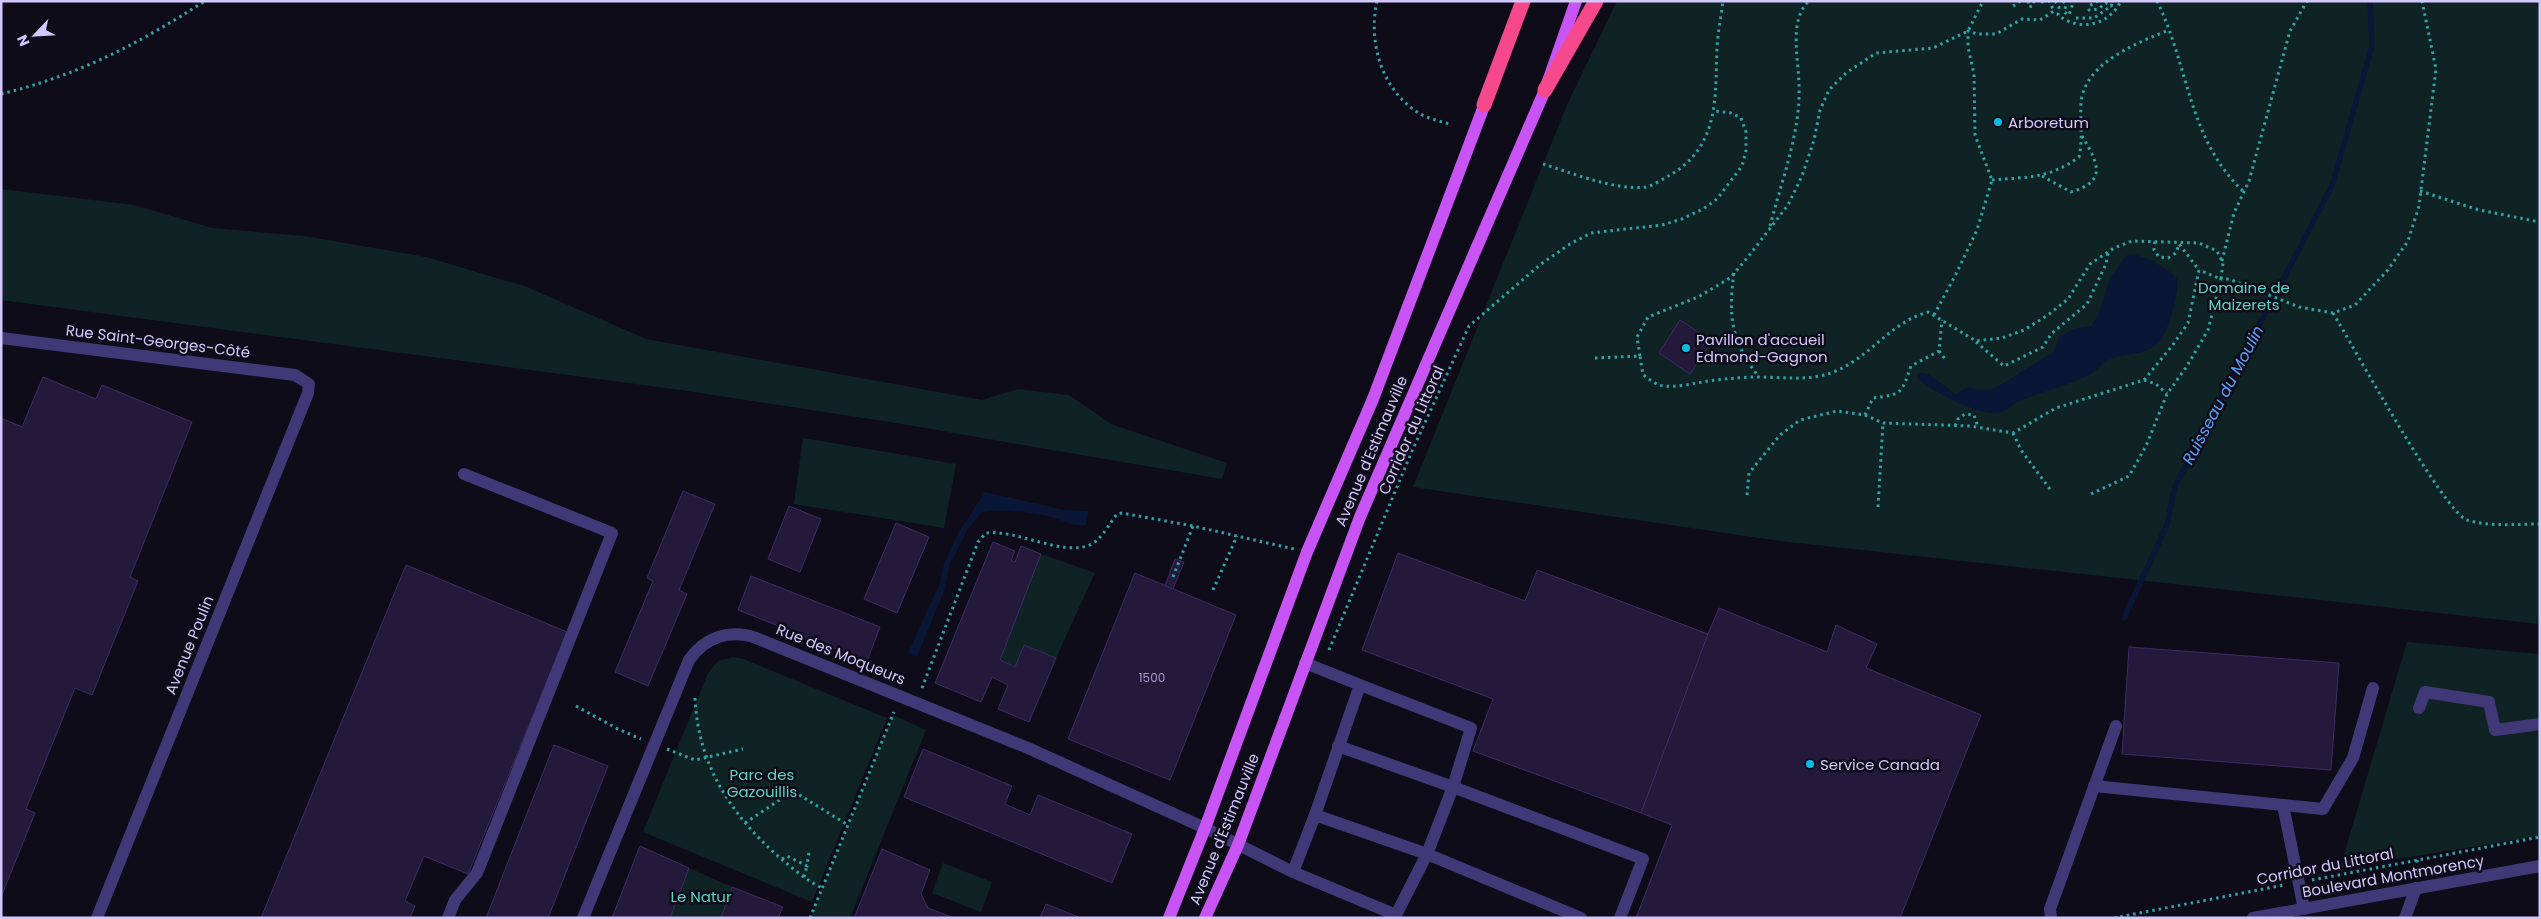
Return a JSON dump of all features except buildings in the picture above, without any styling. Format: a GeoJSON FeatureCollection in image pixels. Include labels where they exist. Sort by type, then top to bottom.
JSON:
{"type":"FeatureCollection","features":[{"type":"Feature","properties":{"kind":"highway"},"geometry":{"type":"LineString","coordinates":[[1484,105],[1523,1]]}},
{"type":"Feature","properties":{"kind":"highway"},"geometry":{"type":"LineString","coordinates":[[1545,90],[1596,1]]}},
{"type":"Feature","properties":{"kind":"main road","name":"Avenue d'Estimauville"},"geometry":{"type":"LineString","coordinates":[[1169,918],[1205,828],[1307,552],[1373,399],[1484,105],[1529,1]]}},
{"type":"Feature","properties":{"kind":"main road","name":"Avenue d'Estimauville"},"geometry":{"type":"LineString","coordinates":[[1205,918],[1238,845],[1360,517],[1545,90],[1576,1]]}},
{"type":"Feature","properties":{"kind":"street","name":"Rue Saint-Georges-Côté"},"geometry":{"type":"LineString","coordinates":[[1,338],[296,374],[309,384]]}},
{"type":"Feature","properties":{"kind":"street","name":"Avenue Poulin"},"geometry":{"type":"LineString","coordinates":[[96,918],[304,402],[309,384]]}},
{"type":"Feature","properties":{"kind":"street"},"geometry":{"type":"LineString","coordinates":[[448,918],[455,900],[477,873],[612,533],[464,474]]}},
{"type":"Feature","properties":{"kind":"street","name":"Rue des Moqueurs"},"geometry":{"type":"LineString","coordinates":[[583,918],[689,660],[705,644],[725,635],[740,634],[756,638],[901,695],[1028,748],[1205,828],[1293,872],[1396,916]]}},
{"type":"Feature","properties":{"kind":"street"},"geometry":{"type":"LineString","coordinates":[[1305,663],[1470,728],[1453,787],[1427,854],[1396,916]]}},
{"type":"Feature","properties":{"kind":"street"},"geometry":{"type":"LineString","coordinates":[[1293,872],[1360,685]]}},
{"type":"Feature","properties":{"kind":"street"},"geometry":{"type":"LineString","coordinates":[[2094,786],[2323,809],[2353,758],[2372,688]]}},
{"type":"Feature","properties":{"kind":"street"},"geometry":{"type":"LineString","coordinates":[[2419,708],[2425,692],[2489,702],[2495,730],[2540,724]]}},
{"type":"Feature","properties":{"kind":"street"},"geometry":{"type":"LineString","coordinates":[[2051,918],[2050,909],[2116,726]]}},
{"type":"Feature","properties":{"kind":"street"},"geometry":{"type":"LineString","coordinates":[[1338,746],[1453,787],[1643,859],[1620,918]]}},
{"type":"Feature","properties":{"kind":"street"},"geometry":{"type":"LineString","coordinates":[[2283,805],[2304,908]]}},
{"type":"Feature","properties":{"kind":"street"},"geometry":{"type":"LineString","coordinates":[[1315,815],[1427,854],[1581,918]]}},
{"type":"Feature","properties":{"kind":"street","name":"Boulevard Montmorency"},"geometry":{"type":"LineString","coordinates":[[2253,918],[2540,866]]}},
{"type":"Feature","properties":{"kind":"street"},"geometry":{"type":"LineString","coordinates":[[2405,918],[2416,888]]}},
{"type":"Feature","properties":{"kind":"path"},"geometry":{"type":"LineString","coordinates":[[1,94],[44,83],[98,62],[205,1]]}},
{"type":"Feature","properties":{"kind":"path"},"geometry":{"type":"LineString","coordinates":[[1377,1],[1373,20],[1374,40],[1378,59],[1397,95],[1419,114],[1450,124]]}},
{"type":"Feature","properties":{"kind":"path"},"geometry":{"type":"LineString","coordinates":[[1542,164],[1590,178],[1630,186],[1648,187],[1681,168],[1693,157],[1706,138],[1714,111],[1717,44],[1723,1]]}},
{"type":"Feature","properties":{"kind":"path"},"geometry":{"type":"LineString","coordinates":[[1769,229],[1797,124],[1800,89],[1798,20],[1804,6],[1809,1]]}},
{"type":"Feature","properties":{"kind":"path"},"geometry":{"type":"LineString","coordinates":[[1934,315],[1977,230],[1992,180],[1975,135],[1974,74],[1968,47],[1968,31],[1983,1]]}},
{"type":"Feature","properties":{"kind":"path"},"geometry":{"type":"LineString","coordinates":[[2013,6],[2021,1]]}},
{"type":"Feature","properties":{"kind":"path"},"geometry":{"type":"LineString","coordinates":[[2028,1],[2029,7],[2033,6],[2034,1]]}},
{"type":"Feature","properties":{"kind":"path"},"geometry":{"type":"LineString","coordinates":[[2048,1],[2054,10],[2040,20],[2022,19],[1996,34],[1977,34],[1968,31],[1933,48],[1876,53],[1846,73],[1829,90],[1820,110],[1814,140],[1802,176],[1788,205],[1730,278],[1698,297],[1648,316],[1637,337],[1643,374],[1659,385],[1759,377],[1788,380],[1816,377],[1837,371],[1867,353],[1893,329],[1913,316],[1928,312],[1976,342],[2004,366],[2044,347],[2051,334],[2087,304],[2106,264],[2108,253]]}},
{"type":"Feature","properties":{"kind":"path"},"geometry":{"type":"LineString","coordinates":[[2055,1],[2059,8],[2058,15],[2066,21],[2082,26],[2106,19],[2121,1]]}},
{"type":"Feature","properties":{"kind":"path"},"geometry":{"type":"LineString","coordinates":[[2063,1],[2066,5],[2064,12],[2069,15],[2073,3],[2071,1]]}},
{"type":"Feature","properties":{"kind":"path"},"geometry":{"type":"LineString","coordinates":[[2098,1],[2089,6],[2089,10],[2098,9],[2106,3],[2111,6]]}},
{"type":"Feature","properties":{"kind":"path"},"geometry":{"type":"LineString","coordinates":[[2076,18],[2094,18],[2111,6],[2114,1]]}},
{"type":"Feature","properties":{"kind":"path"},"geometry":{"type":"LineString","coordinates":[[2157,1],[2186,79],[2201,130],[2215,158],[2231,180],[2244,192]]}},
{"type":"Feature","properties":{"kind":"path"},"geometry":{"type":"LineString","coordinates":[[2091,494],[2129,476],[2146,446],[2167,394],[2187,366],[2208,330],[2234,213],[2249,181],[2290,31],[2307,1]]}},
{"type":"Feature","properties":{"kind":"path"},"geometry":{"type":"LineString","coordinates":[[2179,244],[2198,270],[2229,279],[2299,307],[2333,312],[2355,305],[2387,271],[2408,241],[2419,206],[2436,69],[2422,1]]}},
{"type":"Feature","properties":{"kind":"path"},"geometry":{"type":"LineString","coordinates":[[1992,180],[2042,176],[2061,170],[2079,157],[2082,136],[2083,90],[2094,74],[2131,45],[2168,30]]}},
{"type":"Feature","properties":{"kind":"path","name":"Corridor du Littoral"},"geometry":{"type":"LineString","coordinates":[[1321,668],[1412,451],[1469,326],[1541,264],[1577,240],[1591,233],[1662,225],[1682,219],[1703,209],[1717,198],[1742,166],[1746,142],[1741,118],[1731,113],[1714,111]]}},
{"type":"Feature","properties":{"kind":"path"},"geometry":{"type":"LineString","coordinates":[[2042,176],[2071,192],[2088,187],[2096,176],[2096,164],[2082,136]]}},
{"type":"Feature","properties":{"kind":"path"},"geometry":{"type":"LineString","coordinates":[[2420,191],[2479,210],[2540,222]]}},
{"type":"Feature","properties":{"kind":"path"},"geometry":{"type":"LineString","coordinates":[[1976,342],[2002,338],[2024,330],[2048,315],[2068,298],[2090,264],[2132,241],[2155,240],[2179,244],[2199,243],[2216,251],[2222,262]]}},
{"type":"Feature","properties":{"kind":"path"},"geometry":{"type":"LineString","coordinates":[[2155,240],[2154,250],[2159,257],[2168,258],[2176,253],[2179,244]]}},
{"type":"Feature","properties":{"kind":"path"},"geometry":{"type":"LineString","coordinates":[[1747,495],[1749,473],[1780,435],[1800,420],[1838,411],[1866,415],[1883,423],[1955,426],[2013,433],[2056,408],[2144,380],[2188,323],[2198,270]]}},
{"type":"Feature","properties":{"kind":"path"},"geometry":{"type":"LineString","coordinates":[[1734,273],[1731,318],[1744,358],[1759,377]]}},
{"type":"Feature","properties":{"kind":"path"},"geometry":{"type":"LineString","coordinates":[[2333,312],[2410,444],[2443,495],[2466,520],[2500,524],[2540,524]]}},
{"type":"Feature","properties":{"kind":"path"},"geometry":{"type":"LineString","coordinates":[[1942,320],[1939,351],[1945,359]]}},
{"type":"Feature","properties":{"kind":"path"},"geometry":{"type":"LineString","coordinates":[[1866,415],[1872,398],[1893,396],[1904,389],[1911,366],[1939,351]]}},
{"type":"Feature","properties":{"kind":"path"},"geometry":{"type":"LineString","coordinates":[[1595,358],[1640,356]]}},
{"type":"Feature","properties":{"kind":"path"},"geometry":{"type":"LineString","coordinates":[[2144,380],[2156,384],[2167,394]]}},
{"type":"Feature","properties":{"kind":"path"},"geometry":{"type":"LineString","coordinates":[[1955,426],[1958,419],[1965,414],[1974,415],[1978,428]]}},
{"type":"Feature","properties":{"kind":"path"},"geometry":{"type":"LineString","coordinates":[[1878,508],[1883,423]]}},
{"type":"Feature","properties":{"kind":"path"},"geometry":{"type":"LineString","coordinates":[[2013,433],[2021,450],[2052,492]]}},
{"type":"Feature","properties":{"kind":"path"},"geometry":{"type":"LineString","coordinates":[[922,688],[978,542],[986,533],[999,532],[1076,548],[1092,544],[1102,534],[1116,514],[1194,526],[1307,552]]}},
{"type":"Feature","properties":{"kind":"path"},"geometry":{"type":"LineString","coordinates":[[1173,577],[1194,526]]}},
{"type":"Feature","properties":{"kind":"path"},"geometry":{"type":"LineString","coordinates":[[1213,590],[1237,536]]}},
{"type":"Feature","properties":{"kind":"path"},"geometry":{"type":"LineString","coordinates":[[695,698],[706,758],[727,796],[745,823],[782,859],[804,877],[822,888]]}},
{"type":"Feature","properties":{"kind":"path"},"geometry":{"type":"LineString","coordinates":[[576,706],[638,738]]}},
{"type":"Feature","properties":{"kind":"path"},"geometry":{"type":"LineString","coordinates":[[810,918],[894,712]]}},
{"type":"Feature","properties":{"kind":"path"},"geometry":{"type":"LineString","coordinates":[[662,747],[693,759],[743,750]]}},
{"type":"Feature","properties":{"kind":"path"},"geometry":{"type":"LineString","coordinates":[[745,823],[793,791],[848,825]]}},
{"type":"Feature","properties":{"kind":"path","name":"Corridor du Littoral"},"geometry":{"type":"LineString","coordinates":[[2114,918],[2138,916],[2298,882],[2540,837]]}},
{"type":"Feature","properties":{"kind":"path"},"geometry":{"type":"LineString","coordinates":[[804,877],[809,852]]}},
{"type":"Feature","properties":{"kind":"path"},"geometry":{"type":"LineString","coordinates":[[782,859],[787,856],[807,866]]}},
{"type":"Feature","properties":{"kind":"green space","name":"Domaine de Maizerets"},"geometry":{"type":"Polygon","coordinates":[[[1617,1],[2540,1],[2540,624],[1780,541],[1413,487],[1567,105],[1617,1]]]}},
{"type":"Feature","properties":{"kind":"green space"},"geometry":{"type":"Polygon","coordinates":[[[1,189],[134,205],[212,228],[304,236],[426,257],[527,287],[646,339],[982,400],[1018,389],[1069,395],[1111,424],[1227,463],[1222,479],[890,422],[681,390],[1,300],[1,189]]]}},
{"type":"Feature","properties":{"kind":"green space"},"geometry":{"type":"Polygon","coordinates":[[[803,438],[956,464],[944,528],[794,504],[803,438]]]}},
{"type":"Feature","properties":{"kind":"green space"},"geometry":{"type":"Polygon","coordinates":[[[1041,554],[1095,573],[1056,658],[1024,645],[1015,667],[1000,660],[1041,554]]]}},
{"type":"Feature","properties":{"kind":"green space"},"geometry":{"type":"Polygon","coordinates":[[[2407,642],[2540,654],[2540,836],[2340,868],[2407,642]]]}},
{"type":"Feature","properties":{"kind":"green space","name":"Parc des Gazouillis"},"geometry":{"type":"Polygon","coordinates":[[[733,657],[743,659],[887,718],[812,902],[643,832],[708,673],[718,661],[733,657]]]}},
{"type":"Feature","properties":{"kind":"green space"},"geometry":{"type":"Polygon","coordinates":[[[893,715],[926,730],[850,918],[810,918],[893,715]]]}},
{"type":"Feature","properties":{"kind":"green space"},"geometry":{"type":"Polygon","coordinates":[[[943,863],[992,882],[981,912],[932,893],[943,863]]]}},
{"type":"Feature","properties":{"kind":"green space","name":"Le Natur"},"geometry":{"type":"Polygon","coordinates":[[[689,868],[732,887],[721,918],[670,918],[689,868]]]}},
{"type":"Feature","properties":{"kind":"water"},"geometry":{"type":"Polygon","coordinates":[[[2134,254],[2163,267],[2177,279],[2176,294],[2169,322],[2162,338],[2153,347],[2141,352],[2111,359],[2089,375],[2018,402],[2001,413],[1990,413],[1967,407],[1932,389],[1916,377],[1920,373],[1928,374],[1956,394],[1967,387],[1980,390],[1994,389],[2055,351],[2058,338],[2062,335],[2074,329],[2091,326],[2098,316],[2110,278],[2127,255],[2134,254]]]}},
{"type":"Feature","properties":{"kind":"water"},"geometry":{"type":"Polygon","coordinates":[[[985,492],[1064,510],[1089,511],[1086,525],[1018,511],[988,511],[981,513],[967,530],[950,564],[944,591],[917,657],[908,653],[940,583],[944,564],[959,532],[985,492]]]}},
{"type":"Feature","properties":{"kind":"waterway","name":"Ruisseau du Moulin"},"geometry":{"type":"LineString","coordinates":[[2124,618],[2167,525],[2175,486],[2332,186],[2372,46],[2370,1]]}},
{"type":"Feature","properties":{"kind":"place","name":"Arboretum"},"geometry":{"type":"Point","coordinates":[1998,122]}},
{"type":"Feature","properties":{"kind":"place","name":"Pavillon d'accueil Edmond-Gagnon"},"geometry":{"type":"Point","coordinates":[1686,348]}},
{"type":"Feature","properties":{"kind":"place","name":"Service Canada"},"geometry":{"type":"Point","coordinates":[1810,764]}}]}
